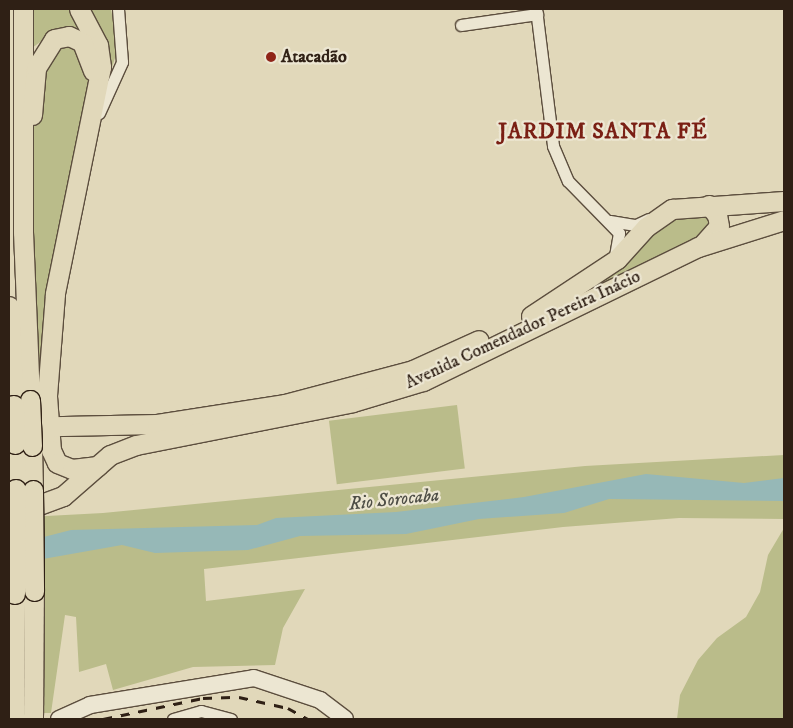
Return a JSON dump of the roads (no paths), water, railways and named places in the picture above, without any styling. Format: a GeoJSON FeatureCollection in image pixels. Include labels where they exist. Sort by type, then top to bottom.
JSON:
{"type":"FeatureCollection","features":[{"type":"Feature","properties":{"kind":"highway"},"geometry":{"type":"LineString","coordinates":[[23,9],[23,232],[33,490],[24,593]]}},
{"type":"Feature","properties":{"kind":"highway"},"geometry":{"type":"LineString","coordinates":[[27,717],[24,593],[30,401],[56,294],[90,135],[101,67],[98,45],[79,9]]}},
{"type":"Feature","properties":{"kind":"highway"},"geometry":{"type":"LineString","coordinates":[[23,232],[36,68],[54,39],[69,36],[82,42],[90,56],[94,75],[90,135]]}},
{"type":"Feature","properties":{"kind":"highway"},"geometry":{"type":"LineString","coordinates":[[666,212],[709,205],[784,202]]}},
{"type":"Feature","properties":{"kind":"highway"},"geometry":{"type":"LineString","coordinates":[[698,247],[719,226],[718,215],[709,205]]}},
{"type":"Feature","properties":{"kind":"highway","name":"Avenida Comendador Pereira Inácio"},"geometry":{"type":"LineString","coordinates":[[9,428],[48,425],[157,424],[349,389],[413,370],[535,314],[603,269],[666,212]]}},
{"type":"Feature","properties":{"kind":"highway","name":"Avenida Comendador Pereira Inácio"},"geometry":{"type":"LineString","coordinates":[[9,514],[45,506],[110,455],[136,445],[336,406],[423,381],[698,247],[784,220]]}},
{"type":"Feature","properties":{"kind":"highway"},"geometry":{"type":"LineString","coordinates":[[9,307],[30,401],[48,425],[51,445],[57,463],[64,467],[98,466]]}},
{"type":"Feature","properties":{"kind":"highway"},"geometry":{"type":"LineString","coordinates":[[30,401],[82,426]]}},
{"type":"Feature","properties":{"kind":"highway"},"geometry":{"type":"LineString","coordinates":[[51,445],[82,426]]}},
{"type":"Feature","properties":{"kind":"main road"},"geometry":{"type":"LineString","coordinates":[[59,719],[90,705],[254,678],[320,700],[345,719]]}},
{"type":"Feature","properties":{"kind":"street"},"geometry":{"type":"LineString","coordinates":[[90,135],[122,62],[118,9]]}},
{"type":"Feature","properties":{"kind":"street"},"geometry":{"type":"LineString","coordinates":[[461,25],[536,11],[553,146],[568,181],[610,221],[619,233],[618,250],[603,269]]}},
{"type":"Feature","properties":{"kind":"street"},"geometry":{"type":"LineString","coordinates":[[610,221],[636,225],[666,212]]}},
{"type":"Feature","properties":{"kind":"street"},"geometry":{"type":"LineString","coordinates":[[173,719],[201,711],[231,719]]}},
{"type":"Feature","properties":{"kind":"water","name":"Rio Sorocaba"},"geometry":{"type":"Polygon","coordinates":[[[646,474],[744,483],[784,478],[784,501],[609,499],[564,513],[479,519],[406,534],[300,536],[248,550],[155,553],[122,545],[9,565],[36,539],[71,530],[257,525],[276,518],[396,512],[524,497],[646,474]]]}},
{"type":"Feature","properties":{"kind":"railway"},"geometry":{"type":"LineString","coordinates":[[103,719],[203,698],[239,697],[288,708],[308,719]]}},
{"type":"Feature","properties":{"kind":"place","name":"Atacadão"},"geometry":{"type":"Point","coordinates":[271,57]}},
{"type":"Feature","properties":{"kind":"district","name":"JARDIM SANTA FÉ"},"geometry":{"type":"Point","coordinates":[603,132]}}]}
